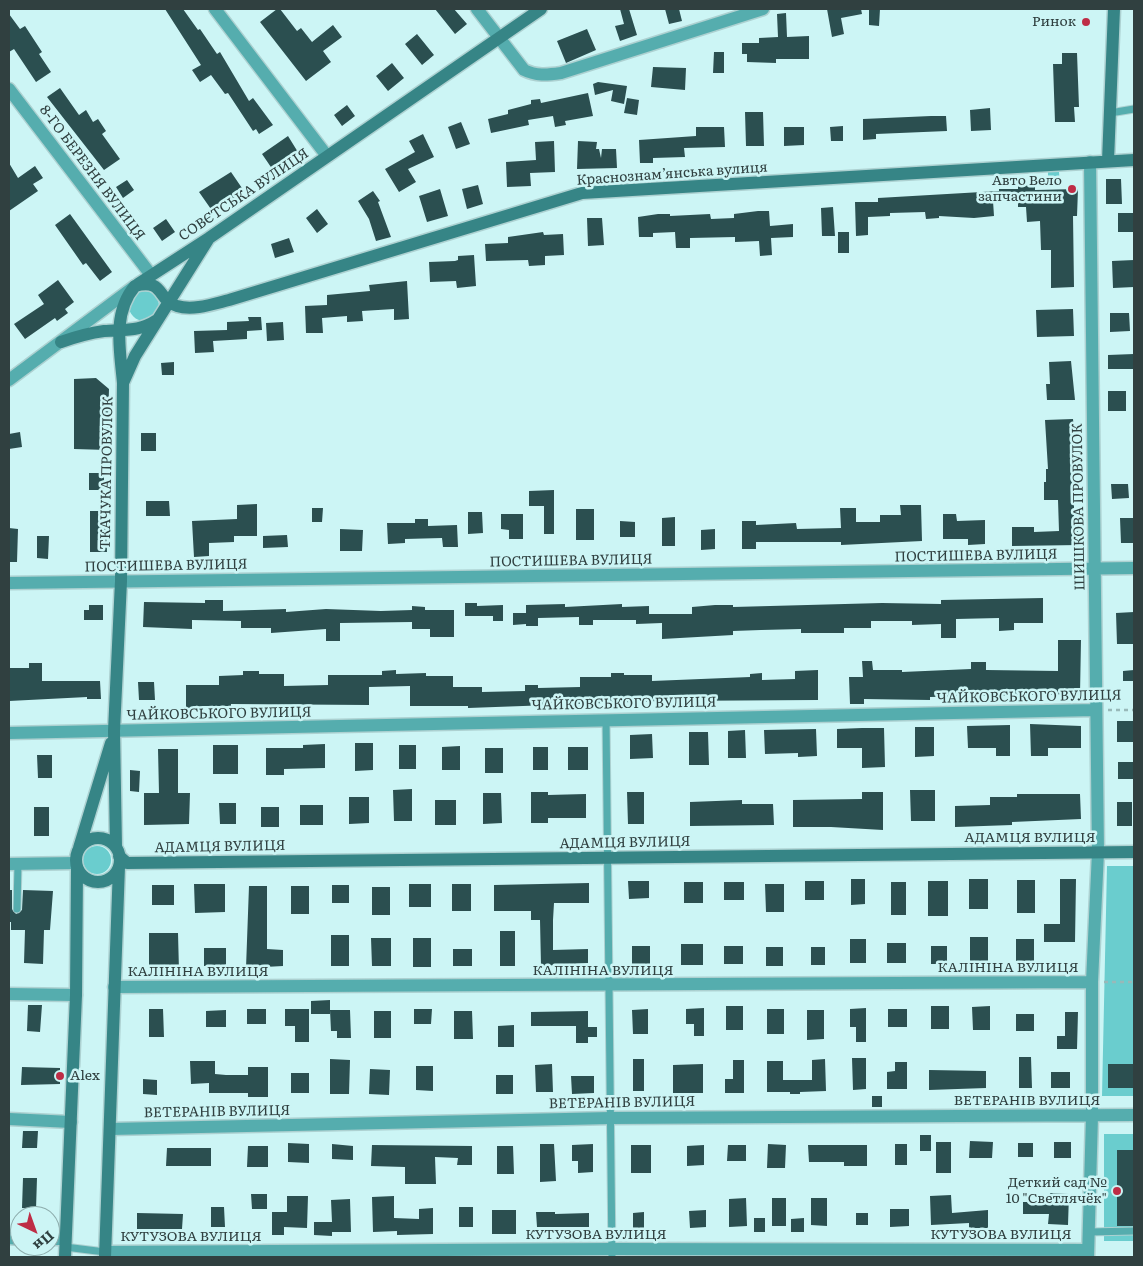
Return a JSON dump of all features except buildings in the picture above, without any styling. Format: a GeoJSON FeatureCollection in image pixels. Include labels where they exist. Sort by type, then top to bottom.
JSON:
{"type":"FeatureCollection","features":[{"type":"Feature","properties":{"kind":"street"},"geometry":{"type":"LineString","coordinates":[[215,9],[327,156]]}},
{"type":"Feature","properties":{"kind":"street"},"geometry":{"type":"LineString","coordinates":[[477,9],[524,70],[542,75],[561,73],[763,9]]}},
{"type":"Feature","properties":{"kind":"street","name":"СОВЄТСЬКА ВУЛИЦЯ"},"geometry":{"type":"LineString","coordinates":[[9,380],[135,286],[209,238],[541,9]]}},
{"type":"Feature","properties":{"kind":"street"},"geometry":{"type":"LineString","coordinates":[[1108,161],[1114,9]]}},
{"type":"Feature","properties":{"kind":"street","name":"8-ГО БЕРЕЗНЯ ВУЛИЦЯ"},"geometry":{"type":"LineString","coordinates":[[9,89],[151,275]]}},
{"type":"Feature","properties":{"kind":"street","name":"Краснознамʼянська вулиця"},"geometry":{"type":"LineString","coordinates":[[169,302],[182,308],[197,307],[229,300],[582,193],[1134,160]]}},
{"type":"Feature","properties":{"kind":"street","name":"ШИШКОВА ПРОВУЛОК"},"geometry":{"type":"LineString","coordinates":[[1088,1254],[1092,1116],[1092,982],[1098,852],[1090,162]]}},
{"type":"Feature","properties":{"kind":"street","name":"ТКАЧУКА ПРОВУЛОК"},"geometry":{"type":"LineString","coordinates":[[114,731],[121,581],[123,383],[135,356],[209,238]]}},
{"type":"Feature","properties":{"kind":"street"},"geometry":{"type":"LineString","coordinates":[[123,383],[119,331],[122,305],[135,286],[146,283],[155,286],[169,302]]}},
{"type":"Feature","properties":{"kind":"street"},"geometry":{"type":"LineString","coordinates":[[61,342],[94,332],[146,327],[158,320]]}},
{"type":"Feature","properties":{"kind":"street","name":"ПОСТИШЕВА ВУЛИЦЯ"},"geometry":{"type":"LineString","coordinates":[[9,583],[1134,568]]}},
{"type":"Feature","properties":{"kind":"street","name":"ЧАЙКОВСЬКОГО ВУЛИЦЯ"},"geometry":{"type":"LineString","coordinates":[[9,733],[1096,710]]}},
{"type":"Feature","properties":{"kind":"street"},"geometry":{"type":"LineString","coordinates":[[65,1248],[76,995],[76,866],[79,848],[114,731]]}},
{"type":"Feature","properties":{"kind":"street"},"geometry":{"type":"LineString","coordinates":[[105,1255],[118,856],[114,731]]}},
{"type":"Feature","properties":{"kind":"street"},"geometry":{"type":"LineString","coordinates":[[79,848],[84,843],[97,838],[104,839],[118,856]]}},
{"type":"Feature","properties":{"kind":"street","name":"АДАМЦЯ ВУЛИЦЯ"},"geometry":{"type":"LineString","coordinates":[[118,856],[128,863],[1134,852]]}},
{"type":"Feature","properties":{"kind":"street"},"geometry":{"type":"LineString","coordinates":[[76,866],[86,879],[99,882],[112,877],[118,856]]}},
{"type":"Feature","properties":{"kind":"street"},"geometry":{"type":"LineString","coordinates":[[14,864],[76,866]]}},
{"type":"Feature","properties":{"kind":"street","name":"КАЛІНІНА ВУЛИЦЯ"},"geometry":{"type":"LineString","coordinates":[[114,987],[611,986],[1092,982]]}},
{"type":"Feature","properties":{"kind":"street"},"geometry":{"type":"LineString","coordinates":[[9,994],[76,995]]}},
{"type":"Feature","properties":{"kind":"street","name":"ВЕТЕРАНІВ ВУЛИЦЯ"},"geometry":{"type":"LineString","coordinates":[[110,1129],[611,1118],[1134,1115]]}},
{"type":"Feature","properties":{"kind":"street"},"geometry":{"type":"LineString","coordinates":[[9,1119],[71,1122]]}},
{"type":"Feature","properties":{"kind":"street","name":"КУТУЗОВА ВУЛИЦЯ"},"geometry":{"type":"LineString","coordinates":[[105,1255],[1088,1254]]}},
{"type":"Feature","properties":{"kind":"lane"},"geometry":{"type":"LineString","coordinates":[[1110,113],[1134,109]]}},
{"type":"Feature","properties":{"kind":"lane"},"geometry":{"type":"LineString","coordinates":[[606,719],[611,986],[612,1253]]}},
{"type":"Feature","properties":{"kind":"lane"},"geometry":{"type":"LineString","coordinates":[[14,864],[17,909]]}},
{"type":"Feature","properties":{"kind":"lane"},"geometry":{"type":"LineString","coordinates":[[1089,1232],[1134,1231]]}},
{"type":"Feature","properties":{"kind":"lane"},"geometry":{"type":"LineString","coordinates":[[65,1248],[105,1255]]}},
{"type":"Feature","properties":{"kind":"path","name":"ЧАЙКОВСЬКОГО ВУЛИЦЯ"},"geometry":{"type":"LineString","coordinates":[[1096,710],[1134,710]]}},
{"type":"Feature","properties":{"kind":"path"},"geometry":{"type":"LineString","coordinates":[[1092,982],[1134,982]]}},
{"type":"Feature","properties":{"kind":"shaded area"},"geometry":{"type":"Polygon","coordinates":[[[1048,172],[1059,172],[1060,186],[1048,186],[1048,172]]]}},
{"type":"Feature","properties":{"kind":"shaded area"},"geometry":{"type":"Polygon","coordinates":[[[144,291],[150,292],[158,300],[158,312],[150,320],[144,321],[138,320],[130,312],[129,306],[130,300],[138,292],[144,291]]]}},
{"type":"Feature","properties":{"kind":"shaded area"},"geometry":{"type":"Polygon","coordinates":[[[97,846],[107,850],[111,860],[107,870],[97,874],[87,870],[83,860],[87,850],[97,846]]]}},
{"type":"Feature","properties":{"kind":"shaded area"},"geometry":{"type":"Polygon","coordinates":[[[1107,866],[1134,866],[1134,1096],[1102,1096],[1107,866]]]}},
{"type":"Feature","properties":{"kind":"shaded area"},"geometry":{"type":"Polygon","coordinates":[[[1104,1134],[1134,1134],[1134,1241],[1104,1241],[1104,1134]]]}},
{"type":"Feature","properties":{"kind":"place","name":"Ринок"},"geometry":{"type":"Point","coordinates":[1086,22]}},
{"type":"Feature","properties":{"kind":"place","name":"Авто Вело запчастини"},"geometry":{"type":"Point","coordinates":[1072,189]}},
{"type":"Feature","properties":{"kind":"place","name":"Alex"},"geometry":{"type":"Point","coordinates":[60,1076]}},
{"type":"Feature","properties":{"kind":"place","name":"Деткий сад № 10 \"Светлячёк\""},"geometry":{"type":"Point","coordinates":[1117,1191]}}]}
